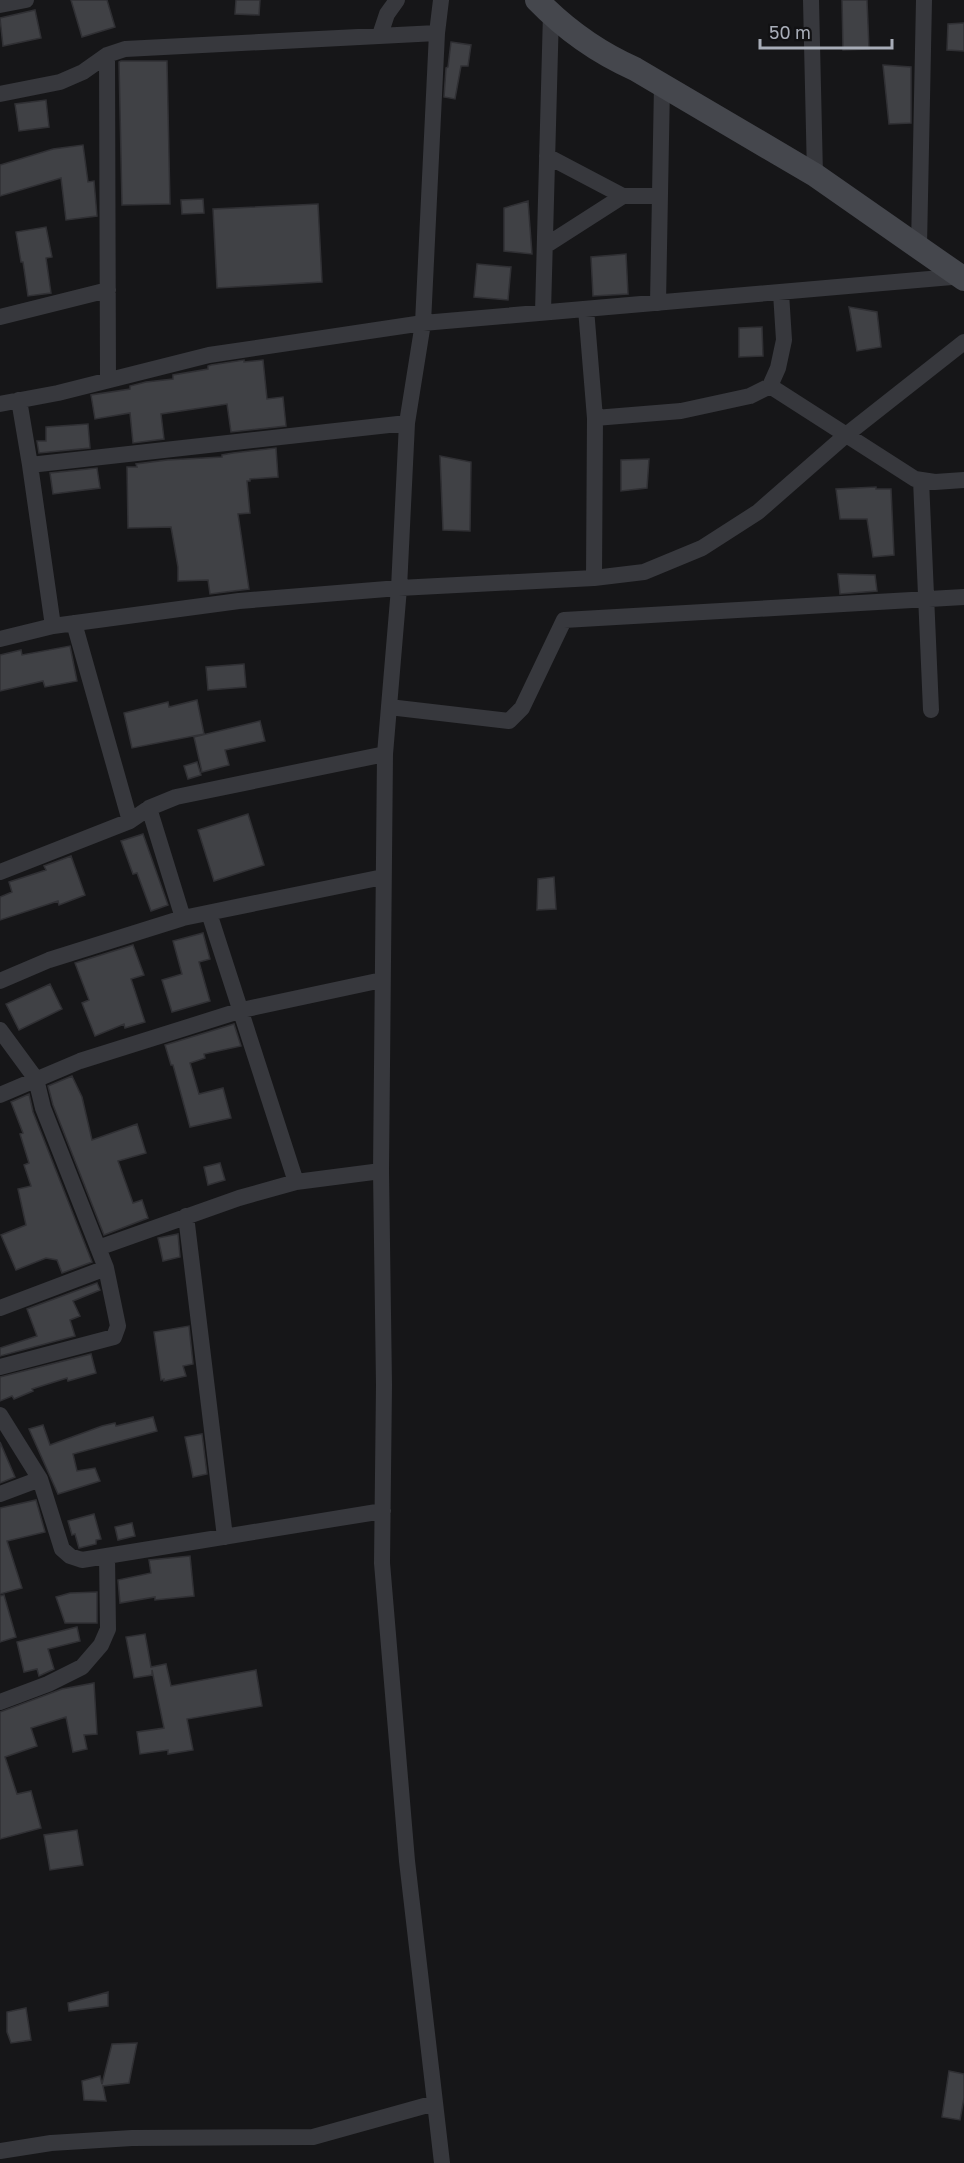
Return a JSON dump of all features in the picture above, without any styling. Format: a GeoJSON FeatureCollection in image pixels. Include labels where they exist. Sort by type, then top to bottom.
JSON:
{"type":"FeatureCollection","features":[{"type":"Feature","properties":{"kind":"main road"},"geometry":{"type":"LineString","coordinates":[[549,4],[577,16],[614,44],[635,69],[815,175],[963,277]]}},
{"type":"Feature","properties":{"kind":"street"},"geometry":{"type":"LineString","coordinates":[[0,5],[26,0]]}},
{"type":"Feature","properties":{"kind":"street"},"geometry":{"type":"LineString","coordinates":[[380,35],[387,14],[397,0]]}},
{"type":"Feature","properties":{"kind":"street"},"geometry":{"type":"LineString","coordinates":[[441,0],[437,33],[423,322],[407,423],[399,588],[385,753],[381,1171],[384,1385],[382,1563],[406,1861],[442,2163]]}},
{"type":"Feature","properties":{"kind":"street"},"geometry":{"type":"LineString","coordinates":[[811,0],[815,175]]}},
{"type":"Feature","properties":{"kind":"street"},"geometry":{"type":"LineString","coordinates":[[919,246],[924,0]]}},
{"type":"Feature","properties":{"kind":"street"},"geometry":{"type":"LineString","coordinates":[[543,312],[549,4]]}},
{"type":"Feature","properties":{"kind":"street"},"geometry":{"type":"LineString","coordinates":[[0,94],[60,82],[83,72],[107,55],[125,49],[437,33]]}},
{"type":"Feature","properties":{"kind":"street"},"geometry":{"type":"LineString","coordinates":[[107,55],[108,380]]}},
{"type":"Feature","properties":{"kind":"street"},"geometry":{"type":"LineString","coordinates":[[658,303],[662,85]]}},
{"type":"Feature","properties":{"kind":"street"},"geometry":{"type":"LineString","coordinates":[[547,156],[623,196],[660,196]]}},
{"type":"Feature","properties":{"kind":"street"},"geometry":{"type":"LineString","coordinates":[[545,246],[623,196]]}},
{"type":"Feature","properties":{"kind":"street"},"geometry":{"type":"LineString","coordinates":[[0,404],[208,355],[423,322],[963,277]]}},
{"type":"Feature","properties":{"kind":"street"},"geometry":{"type":"LineString","coordinates":[[0,317],[108,290]]}},
{"type":"Feature","properties":{"kind":"street"},"geometry":{"type":"LineString","coordinates":[[595,418],[681,411],[750,396],[770,386],[778,368],[784,340],[781,293]]}},
{"type":"Feature","properties":{"kind":"street"},"geometry":{"type":"LineString","coordinates":[[586,309],[595,418],[594,578]]}},
{"type":"Feature","properties":{"kind":"street"},"geometry":{"type":"LineString","coordinates":[[0,639],[53,626],[239,601],[399,588],[594,578],[644,572],[702,548],[758,512],[846,435],[964,342]]}},
{"type":"Feature","properties":{"kind":"street"},"geometry":{"type":"LineString","coordinates":[[770,386],[902,472],[921,480],[935,482],[964,480]]}},
{"type":"Feature","properties":{"kind":"street"},"geometry":{"type":"LineString","coordinates":[[19,400],[53,626]]}},
{"type":"Feature","properties":{"kind":"street"},"geometry":{"type":"LineString","coordinates":[[30,465],[407,423]]}},
{"type":"Feature","properties":{"kind":"street"},"geometry":{"type":"LineString","coordinates":[[921,480],[932,710]]}},
{"type":"Feature","properties":{"kind":"street"},"geometry":{"type":"LineString","coordinates":[[388,707],[509,721],[522,708],[564,620],[964,597]]}},
{"type":"Feature","properties":{"kind":"street"},"geometry":{"type":"LineString","coordinates":[[74,623],[130,821]]}},
{"type":"Feature","properties":{"kind":"street"},"geometry":{"type":"LineString","coordinates":[[0,872],[130,821],[149,808],[176,797],[385,753]]}},
{"type":"Feature","properties":{"kind":"street"},"geometry":{"type":"LineString","coordinates":[[149,808],[183,918]]}},
{"type":"Feature","properties":{"kind":"street"},"geometry":{"type":"LineString","coordinates":[[0,981],[49,960],[183,918],[383,877]]}},
{"type":"Feature","properties":{"kind":"street"},"geometry":{"type":"LineString","coordinates":[[209,913],[297,1182]]}},
{"type":"Feature","properties":{"kind":"street"},"geometry":{"type":"LineString","coordinates":[[0,1095],[80,1061],[242,1010],[382,980]]}},
{"type":"Feature","properties":{"kind":"street"},"geometry":{"type":"LineString","coordinates":[[0,1030],[36,1079],[43,1108],[106,1268],[118,1326],[114,1337],[0,1367]]}},
{"type":"Feature","properties":{"kind":"street"},"geometry":{"type":"LineString","coordinates":[[98,1248],[239,1197],[297,1182],[381,1171]]}},
{"type":"Feature","properties":{"kind":"street"},"geometry":{"type":"LineString","coordinates":[[186,1215],[225,1537]]}},
{"type":"Feature","properties":{"kind":"street"},"geometry":{"type":"LineString","coordinates":[[0,1308],[106,1268]]}},
{"type":"Feature","properties":{"kind":"street"},"geometry":{"type":"LineString","coordinates":[[0,1415],[40,1479],[62,1549],[70,1556],[82,1560],[382,1511]]}},
{"type":"Feature","properties":{"kind":"street"},"geometry":{"type":"LineString","coordinates":[[0,1494],[40,1479]]}},
{"type":"Feature","properties":{"kind":"street"},"geometry":{"type":"LineString","coordinates":[[0,1702],[48,1684],[82,1667],[101,1645],[108,1629],[107,1556]]}},
{"type":"Feature","properties":{"kind":"street"},"geometry":{"type":"LineString","coordinates":[[0,2151],[51,2143],[132,2138],[313,2138],[435,2103]]}},
{"type":"Feature","properties":{"kind":"building"},"geometry":{"type":"Polygon","coordinates":[[[71,0],[107,0],[115,27],[82,37],[71,0]]]}},
{"type":"Feature","properties":{"kind":"building"},"geometry":{"type":"Polygon","coordinates":[[[236,0],[260,0],[259,15],[235,14],[236,0]]]}},
{"type":"Feature","properties":{"kind":"building"},"geometry":{"type":"Polygon","coordinates":[[[842,0],[867,0],[869,49],[843,50],[842,0]]]}},
{"type":"Feature","properties":{"kind":"building"},"geometry":{"type":"Polygon","coordinates":[[[35,10],[41,38],[3,46],[0,18],[35,10]]]}},
{"type":"Feature","properties":{"kind":"building"},"geometry":{"type":"Polygon","coordinates":[[[964,23],[964,51],[947,50],[948,24],[964,23]]]}},
{"type":"Feature","properties":{"kind":"building"},"geometry":{"type":"Polygon","coordinates":[[[451,42],[471,45],[468,66],[461,66],[455,99],[444,97],[451,42]]]}},
{"type":"Feature","properties":{"kind":"building"},"geometry":{"type":"Polygon","coordinates":[[[167,61],[170,204],[122,205],[119,62],[167,61]]]}},
{"type":"Feature","properties":{"kind":"building"},"geometry":{"type":"Polygon","coordinates":[[[883,65],[911,67],[911,123],[889,124],[883,65]]]}},
{"type":"Feature","properties":{"kind":"building"},"geometry":{"type":"Polygon","coordinates":[[[46,100],[49,127],[19,131],[15,104],[46,100]]]}},
{"type":"Feature","properties":{"kind":"building"},"geometry":{"type":"Polygon","coordinates":[[[83,145],[88,182],[94,181],[97,216],[66,220],[61,178],[0,196],[0,165],[53,149],[83,145]]]}},
{"type":"Feature","properties":{"kind":"building"},"geometry":{"type":"Polygon","coordinates":[[[203,199],[204,213],[182,214],[181,200],[203,199]]]}},
{"type":"Feature","properties":{"kind":"building"},"geometry":{"type":"Polygon","coordinates":[[[528,201],[532,254],[504,251],[504,208],[528,201]]]}},
{"type":"Feature","properties":{"kind":"building"},"geometry":{"type":"Polygon","coordinates":[[[318,204],[322,282],[217,288],[213,209],[318,204]]]}},
{"type":"Feature","properties":{"kind":"building"},"geometry":{"type":"Polygon","coordinates":[[[46,227],[52,257],[46,258],[51,293],[28,296],[16,232],[46,227]]]}},
{"type":"Feature","properties":{"kind":"building"},"geometry":{"type":"Polygon","coordinates":[[[626,254],[628,294],[593,296],[591,257],[626,254]]]}},
{"type":"Feature","properties":{"kind":"building"},"geometry":{"type":"Polygon","coordinates":[[[477,264],[511,267],[508,300],[474,297],[477,264]]]}},
{"type":"Feature","properties":{"kind":"building"},"geometry":{"type":"Polygon","coordinates":[[[849,307],[877,312],[881,347],[857,351],[849,307]]]}},
{"type":"Feature","properties":{"kind":"building"},"geometry":{"type":"Polygon","coordinates":[[[762,327],[763,356],[739,357],[739,328],[762,327]]]}},
{"type":"Feature","properties":{"kind":"building"},"geometry":{"type":"Polygon","coordinates":[[[244,360],[244,362],[263,360],[267,399],[283,397],[286,426],[231,432],[227,404],[161,414],[164,439],[133,443],[130,413],[95,419],[91,395],[130,389],[130,386],[173,379],[173,375],[208,369],[211,365],[244,360]]]}},
{"type":"Feature","properties":{"kind":"building"},"geometry":{"type":"Polygon","coordinates":[[[88,424],[90,448],[39,453],[37,441],[46,441],[46,427],[88,424]]]}},
{"type":"Feature","properties":{"kind":"building"},"geometry":{"type":"Polygon","coordinates":[[[276,448],[278,477],[247,481],[250,513],[238,514],[249,589],[210,594],[208,580],[178,581],[171,527],[128,528],[127,467],[167,460],[222,457],[222,455],[233,453],[276,448]]]}},
{"type":"Feature","properties":{"kind":"building"},"geometry":{"type":"Polygon","coordinates":[[[440,456],[471,462],[470,531],[443,530],[440,456]]]}},
{"type":"Feature","properties":{"kind":"building"},"geometry":{"type":"Polygon","coordinates":[[[649,459],[647,488],[621,491],[621,460],[649,459]]]}},
{"type":"Feature","properties":{"kind":"building"},"geometry":{"type":"Polygon","coordinates":[[[97,468],[100,488],[53,494],[50,473],[97,468]]]}},
{"type":"Feature","properties":{"kind":"building"},"geometry":{"type":"Polygon","coordinates":[[[876,487],[876,489],[891,489],[894,555],[873,557],[867,519],[840,519],[836,489],[876,487]]]}},
{"type":"Feature","properties":{"kind":"building"},"geometry":{"type":"Polygon","coordinates":[[[838,574],[875,575],[877,591],[840,594],[838,574]]]}},
{"type":"Feature","properties":{"kind":"building"},"geometry":{"type":"Polygon","coordinates":[[[70,646],[77,681],[45,687],[43,681],[0,691],[0,655],[21,650],[22,655],[70,646]]]}},
{"type":"Feature","properties":{"kind":"building"},"geometry":{"type":"Polygon","coordinates":[[[244,664],[246,687],[208,690],[206,667],[244,664]]]}},
{"type":"Feature","properties":{"kind":"building"},"geometry":{"type":"Polygon","coordinates":[[[197,700],[204,734],[132,748],[124,713],[168,702],[169,707],[197,700]]]}},
{"type":"Feature","properties":{"kind":"building"},"geometry":{"type":"Polygon","coordinates":[[[260,721],[265,741],[225,750],[229,765],[202,772],[194,737],[260,721]]]}},
{"type":"Feature","properties":{"kind":"building"},"geometry":{"type":"Polygon","coordinates":[[[197,762],[201,775],[188,779],[184,766],[197,762]]]}},
{"type":"Feature","properties":{"kind":"building"},"geometry":{"type":"Polygon","coordinates":[[[248,814],[264,865],[214,881],[198,830],[248,814]]]}},
{"type":"Feature","properties":{"kind":"building"},"geometry":{"type":"Polygon","coordinates":[[[143,834],[168,905],[151,911],[137,873],[133,874],[121,841],[143,834]]]}},
{"type":"Feature","properties":{"kind":"building"},"geometry":{"type":"Polygon","coordinates":[[[71,856],[85,895],[59,905],[58,901],[0,920],[0,897],[12,892],[9,882],[46,870],[44,866],[71,856]]]}},
{"type":"Feature","properties":{"kind":"building"},"geometry":{"type":"Polygon","coordinates":[[[554,877],[556,909],[537,910],[538,879],[554,877]]]}},
{"type":"Feature","properties":{"kind":"building"},"geometry":{"type":"Polygon","coordinates":[[[203,933],[210,959],[199,962],[210,1001],[172,1012],[162,980],[182,974],[173,941],[203,933]]]}},
{"type":"Feature","properties":{"kind":"building"},"geometry":{"type":"Polygon","coordinates":[[[133,945],[144,975],[131,979],[145,1022],[125,1028],[124,1024],[95,1036],[82,1003],[89,1000],[75,963],[133,945]]]}},
{"type":"Feature","properties":{"kind":"building"},"geometry":{"type":"Polygon","coordinates":[[[50,984],[62,1009],[19,1030],[6,1004],[50,984]]]}},
{"type":"Feature","properties":{"kind":"building"},"geometry":{"type":"Polygon","coordinates":[[[234,1024],[241,1046],[204,1054],[205,1058],[190,1063],[199,1094],[223,1088],[231,1118],[190,1127],[173,1065],[171,1065],[165,1045],[234,1024]]]}},
{"type":"Feature","properties":{"kind":"building"},"geometry":{"type":"Polygon","coordinates":[[[72,1076],[82,1097],[92,1140],[137,1124],[146,1153],[118,1161],[133,1203],[142,1200],[148,1218],[104,1235],[53,1105],[48,1086],[72,1076]]]}},
{"type":"Feature","properties":{"kind":"building"},"geometry":{"type":"Polygon","coordinates":[[[29,1094],[33,1112],[92,1262],[62,1273],[57,1260],[46,1258],[16,1270],[1,1235],[26,1225],[18,1189],[31,1186],[24,1165],[29,1163],[20,1134],[23,1133],[11,1102],[29,1094]]]}},
{"type":"Feature","properties":{"kind":"building"},"geometry":{"type":"Polygon","coordinates":[[[220,1163],[225,1180],[208,1185],[204,1167],[220,1163]]]}},
{"type":"Feature","properties":{"kind":"building"},"geometry":{"type":"Polygon","coordinates":[[[178,1234],[180,1257],[163,1261],[158,1238],[178,1234]]]}},
{"type":"Feature","properties":{"kind":"building"},"geometry":{"type":"Polygon","coordinates":[[[97,1283],[100,1290],[73,1301],[80,1316],[70,1320],[75,1336],[0,1356],[0,1348],[37,1336],[27,1309],[97,1283]]]}},
{"type":"Feature","properties":{"kind":"building"},"geometry":{"type":"Polygon","coordinates":[[[189,1326],[193,1364],[183,1366],[186,1376],[161,1380],[154,1332],[189,1326]]]}},
{"type":"Feature","properties":{"kind":"building"},"geometry":{"type":"Polygon","coordinates":[[[91,1354],[96,1373],[68,1381],[67,1378],[32,1389],[33,1391],[14,1399],[12,1396],[0,1401],[0,1377],[91,1354]]]}},
{"type":"Feature","properties":{"kind":"building"},"geometry":{"type":"Polygon","coordinates":[[[153,1417],[157,1431],[73,1454],[77,1471],[95,1468],[100,1481],[58,1494],[29,1429],[43,1425],[50,1445],[102,1426],[115,1423],[116,1426],[153,1417]]]}},
{"type":"Feature","properties":{"kind":"building"},"geometry":{"type":"Polygon","coordinates":[[[202,1434],[207,1474],[193,1477],[185,1437],[202,1434]]]}},
{"type":"Feature","properties":{"kind":"building"},"geometry":{"type":"Polygon","coordinates":[[[0,1442],[15,1477],[0,1483],[0,1442]]]}},
{"type":"Feature","properties":{"kind":"building"},"geometry":{"type":"Polygon","coordinates":[[[36,1500],[45,1532],[7,1541],[22,1588],[0,1594],[0,1508],[36,1500]]]}},
{"type":"Feature","properties":{"kind":"building"},"geometry":{"type":"Polygon","coordinates":[[[94,1514],[101,1539],[96,1540],[96,1544],[79,1548],[68,1521],[94,1514]]]}},
{"type":"Feature","properties":{"kind":"building"},"geometry":{"type":"Polygon","coordinates":[[[132,1523],[135,1536],[118,1540],[115,1527],[132,1523]]]}},
{"type":"Feature","properties":{"kind":"building"},"geometry":{"type":"Polygon","coordinates":[[[190,1556],[194,1596],[155,1600],[155,1597],[120,1603],[118,1580],[151,1573],[149,1560],[190,1556]]]}},
{"type":"Feature","properties":{"kind":"building"},"geometry":{"type":"Polygon","coordinates":[[[97,1592],[97,1623],[65,1623],[56,1597],[70,1593],[97,1592]]]}},
{"type":"Feature","properties":{"kind":"building"},"geometry":{"type":"Polygon","coordinates":[[[4,1595],[16,1637],[0,1642],[0,1596],[4,1595]]]}},
{"type":"Feature","properties":{"kind":"building"},"geometry":{"type":"Polygon","coordinates":[[[77,1627],[80,1641],[48,1649],[54,1669],[39,1676],[37,1669],[24,1672],[17,1642],[77,1627]]]}},
{"type":"Feature","properties":{"kind":"building"},"geometry":{"type":"Polygon","coordinates":[[[145,1634],[151,1667],[166,1664],[171,1686],[256,1670],[262,1706],[187,1719],[193,1750],[168,1754],[168,1750],[140,1754],[137,1732],[164,1728],[152,1670],[152,1675],[134,1678],[126,1637],[145,1634]]]}},
{"type":"Feature","properties":{"kind":"building"},"geometry":{"type":"Polygon","coordinates":[[[94,1683],[97,1734],[84,1735],[87,1749],[73,1752],[66,1717],[31,1728],[37,1746],[5,1757],[17,1794],[31,1791],[41,1828],[0,1839],[0,1712],[62,1689],[94,1683]]]}},
{"type":"Feature","properties":{"kind":"building"},"geometry":{"type":"Polygon","coordinates":[[[77,1830],[83,1865],[50,1870],[44,1835],[77,1830]]]}},
{"type":"Feature","properties":{"kind":"building"},"geometry":{"type":"Polygon","coordinates":[[[108,1992],[108,2006],[69,2011],[68,2003],[108,1992]]]}},
{"type":"Feature","properties":{"kind":"building"},"geometry":{"type":"Polygon","coordinates":[[[26,2008],[31,2040],[11,2043],[7,2032],[7,2012],[26,2008]]]}},
{"type":"Feature","properties":{"kind":"building"},"geometry":{"type":"Polygon","coordinates":[[[137,2043],[129,2083],[103,2086],[106,2101],[84,2100],[82,2081],[100,2076],[102,2084],[112,2044],[137,2043]]]}},
{"type":"Feature","properties":{"kind":"building"},"geometry":{"type":"Polygon","coordinates":[[[949,2071],[964,2074],[964,2098],[960,2120],[942,2117],[949,2071]]]}}]}
